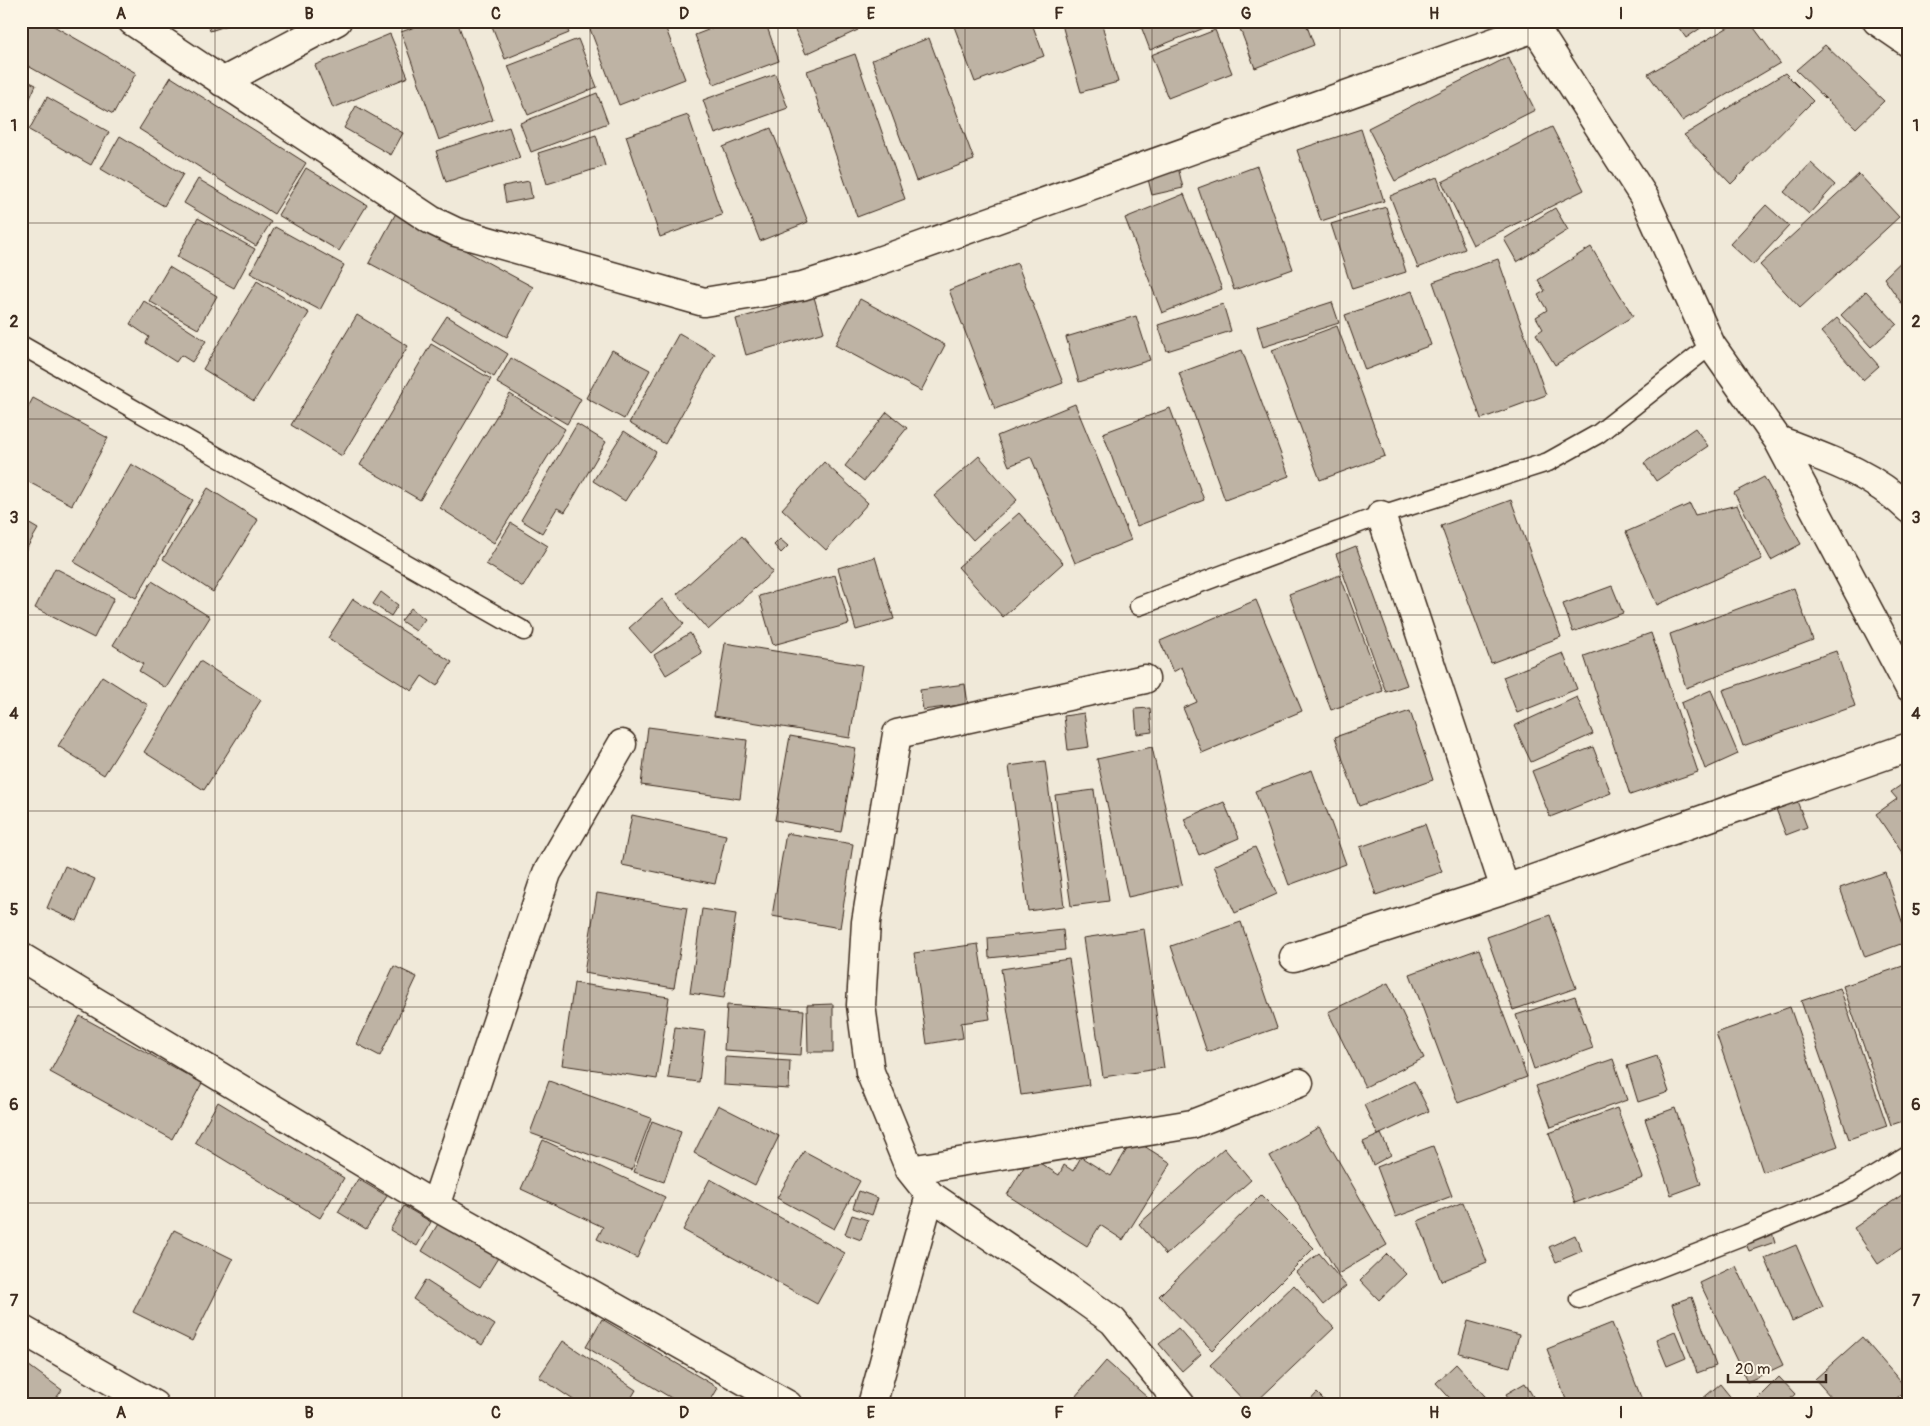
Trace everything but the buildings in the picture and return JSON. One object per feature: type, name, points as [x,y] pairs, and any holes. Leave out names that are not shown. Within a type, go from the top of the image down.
[{"type":"street","points":[[132,21],[431,220],[456,232],[704,302],[802,286],[859,268],[1533,25],[1644,197],[1711,345],[1778,440],[1909,686]]},
{"type":"street","points":[[222,82],[337,21]]},
{"type":"street","points":[[1877,21],[1909,43]]},
{"type":"street","points":[[1778,440],[1855,470],[1894,495],[1909,509]]},
{"type":"street","points":[[1382,515],[1505,890]]},
{"type":"street","points":[[1145,679],[896,734],[866,922],[861,1005],[870,1072],[910,1170],[930,1194],[1064,1286],[1112,1322],[1181,1405]]},
{"type":"street","points":[[435,1206],[548,873],[622,744]]},
{"type":"street","points":[[1294,957],[1505,890],[1909,747]]},
{"type":"street","points":[[21,957],[435,1206],[788,1405]]},
{"type":"street","points":[[910,1170],[1192,1124],[1299,1083]]},
{"type":"street","points":[[872,1405],[930,1194]]},
{"type":"street","points":[[21,1330],[144,1403]]},
{"type":"lane","points":[[21,345],[524,631]]},
{"type":"lane","points":[[1139,606],[1382,515],[1548,462],[1598,434],[1711,345]]},
{"type":"lane","points":[[1578,1299],[1747,1234],[1848,1192],[1909,1155]]}]
